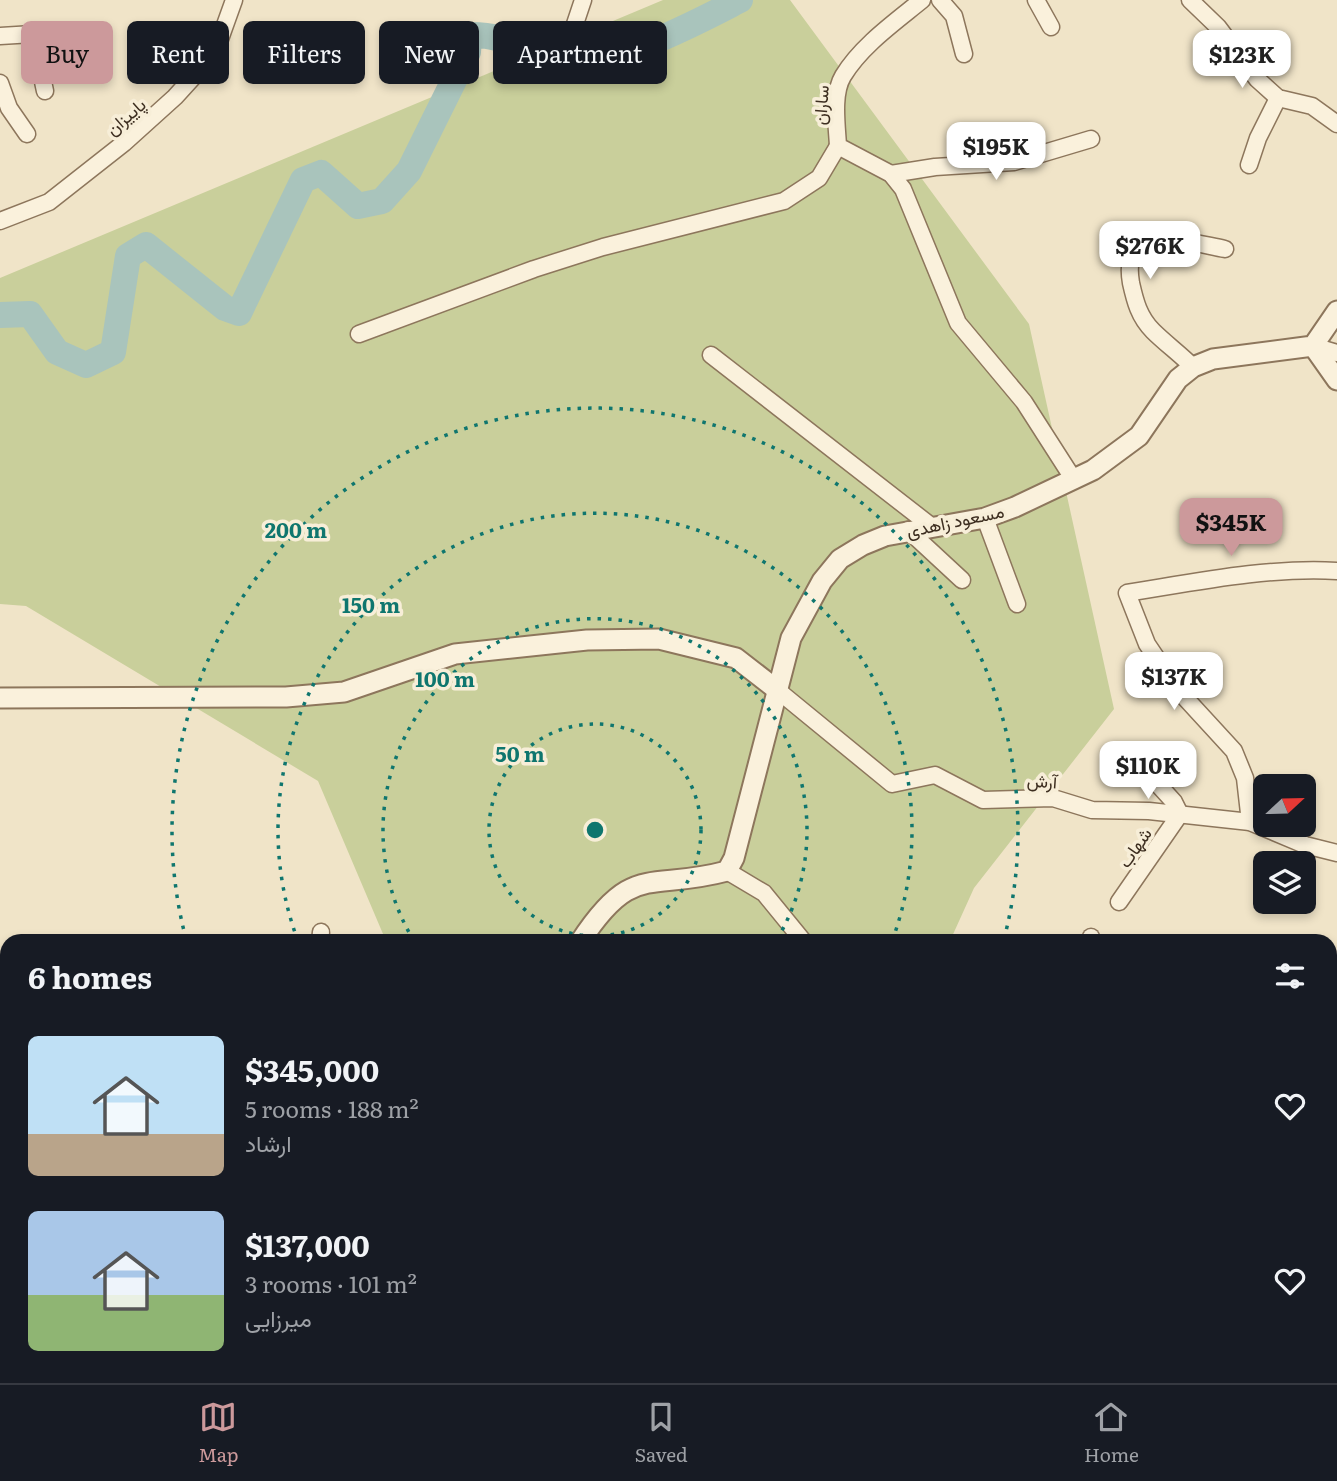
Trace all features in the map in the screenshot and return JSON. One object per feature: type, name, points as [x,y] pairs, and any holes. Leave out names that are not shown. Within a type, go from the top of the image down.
[{"type":"street","name":"پاییزان","points":[[0,221],[49,202],[124,143],[175,97],[215,53],[234,0]]},
{"type":"street","points":[[576,21],[583,0]]},
{"type":"street","name":"ساران","points":[[891,174],[838,146],[836,112],[842,77],[884,30],[922,0]]},
{"type":"street","points":[[940,0],[954,16],[964,54]]},
{"type":"street","points":[[1036,0],[1051,27]]},
{"type":"street","points":[[1190,0],[1218,27],[1257,79],[1278,98],[1312,106],[1337,124]]},
{"type":"street","points":[[0,36],[33,34],[45,91]]},
{"type":"street","points":[[0,83],[9,108],[27,134]]},
{"type":"street","points":[[1249,165],[1258,138],[1278,98]]},
{"type":"street","points":[[1074,480],[1024,402],[958,323],[912,206],[891,174],[935,167],[1014,162],[1091,139]]},
{"type":"street","points":[[359,334],[534,269],[603,247],[784,201],[819,178],[838,146]]},
{"type":"street","points":[[1225,249],[1170,239],[1149,240],[1135,247],[1128,262],[1136,307],[1152,330],[1193,367],[1213,359],[1313,346],[1337,354]]},
{"type":"street","points":[[1313,346],[1337,311]]},
{"type":"street","points":[[1313,346],[1337,380]]},
{"type":"street","points":[[711,355],[931,527]]},
{"type":"street","name":"مسعود زاهدی","points":[[727,871],[734,858],[791,638],[822,581],[841,559],[863,545],[908,530],[985,518],[1074,480],[1119,454],[1139,436],[1178,379],[1193,367]]},
{"type":"street","points":[[985,518],[1017,604]]},
{"type":"street","points":[[908,530],[962,580]]},
{"type":"street","points":[[1250,822],[1245,778],[1234,751],[1178,690],[1147,644],[1127,593],[1305,569],[1337,571]]},
{"type":"street","points":[[0,698],[286,696],[344,692],[455,654],[587,640],[659,639],[736,658],[776,689]]},
{"type":"street","name":"آرش","points":[[776,689],[892,784],[935,775],[984,800],[1054,798],[1092,810],[1180,814],[1250,822],[1305,845],[1337,853]]},
{"type":"street","points":[[1144,769],[1180,814]]},
{"type":"street","name":"شهاب","points":[[1119,902],[1180,814]]},
{"type":"street","points":[[586,934],[602,910],[629,887],[727,871],[764,893],[797,934]]},
{"type":"green space","points":[[663,0],[790,0],[1029,324],[1114,709],[974,888],[953,934],[383,934],[318,781],[26,606],[0,604],[0,278],[463,84],[479,84],[479,77],[493,71],[493,84],[667,84],[667,21],[613,21]]},
{"type":"waterway","points":[[0,315],[30,314],[57,352],[86,365],[113,352],[128,256],[146,245],[225,308],[239,313],[303,180],[321,173],[358,206],[382,201],[409,171],[468,52],[469,35],[494,37],[551,56],[582,60],[628,51],[653,42],[740,0]]}]
